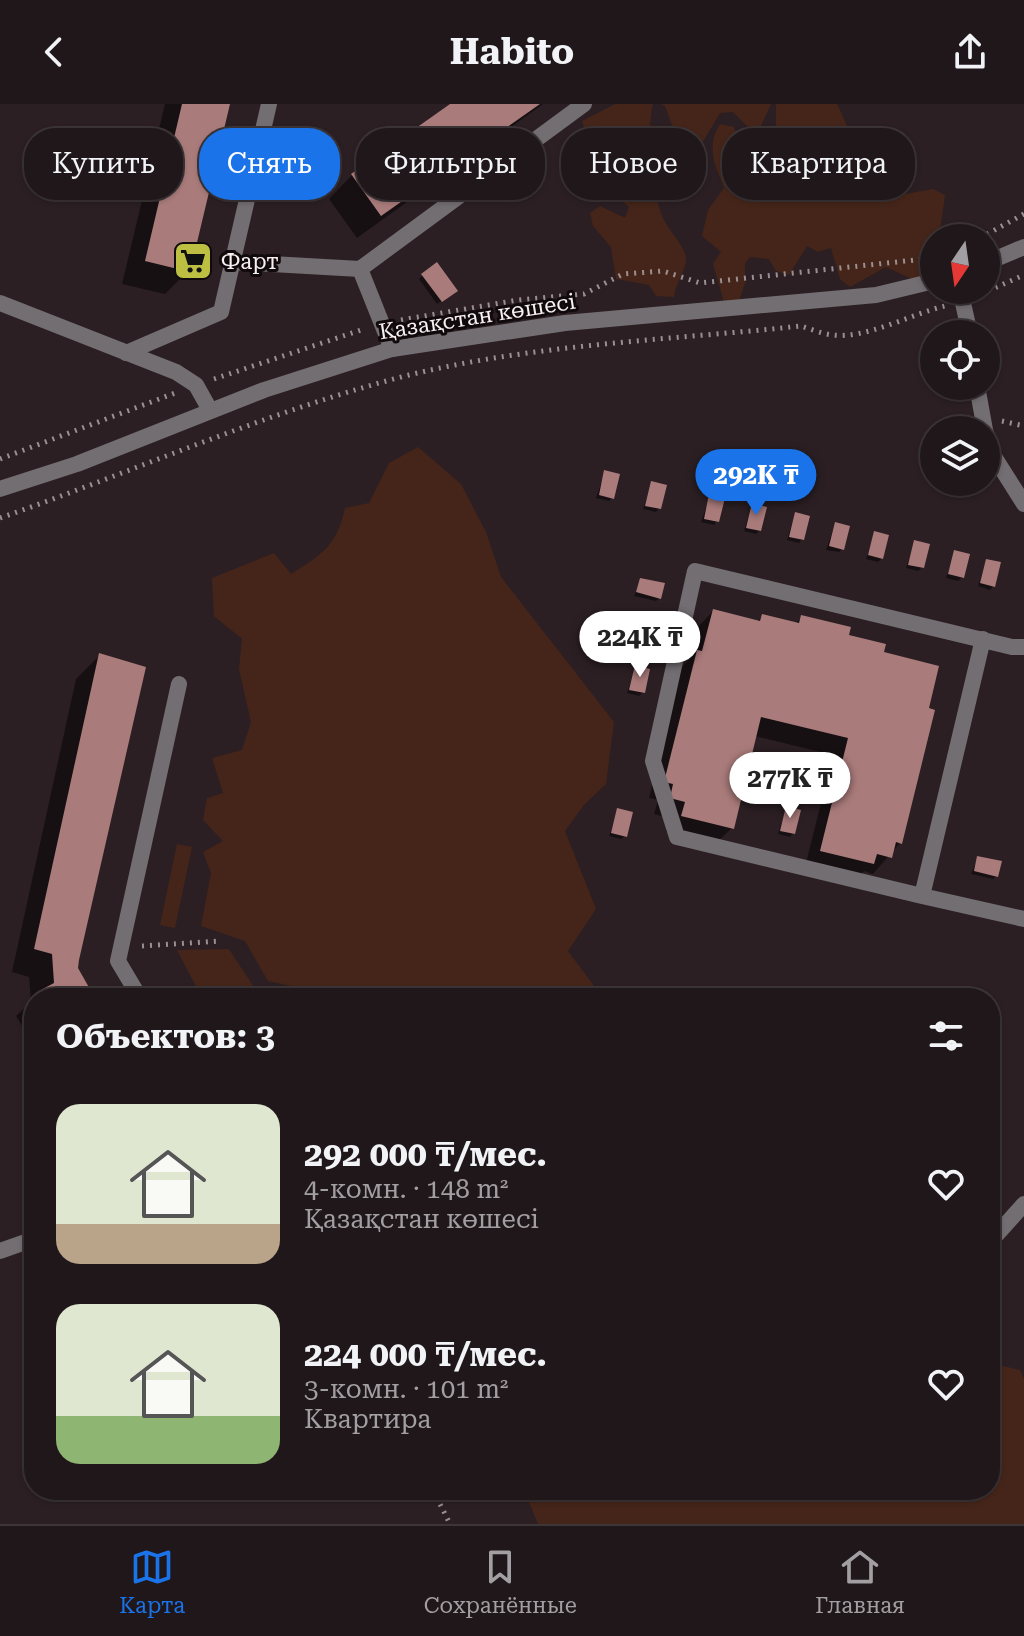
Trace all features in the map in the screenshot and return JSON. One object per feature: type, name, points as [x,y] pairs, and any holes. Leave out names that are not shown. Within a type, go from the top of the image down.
[{"type":"street","points":[[126,353],[221,312],[269,104]]},
{"type":"street","points":[[234,262],[360,269],[584,104]]},
{"type":"street","points":[[1000,257],[1024,247]]},
{"type":"street","points":[[360,269],[392,349]]},
{"type":"street","name":"Қазақстан көшесі","points":[[0,489],[77,464],[210,410],[392,349],[565,323],[876,295],[920,284]]},
{"type":"street","points":[[0,303],[87,334],[186,378],[196,385],[210,410]]},
{"type":"street","points":[[1000,466],[1024,504]]},
{"type":"street","points":[[1024,647],[695,571],[653,761],[677,837],[1024,919]]},
{"type":"street","points":[[922,896],[983,639]]},
{"type":"street","points":[[134,988],[118,961],[179,684]]},
{"type":"street","points":[[1000,1231],[1024,1204]]},
{"type":"street","points":[[0,1251],[24,1243]]},
{"type":"path","points":[[1000,227],[1024,214]]},
{"type":"path","points":[[1000,283],[1024,275]]},
{"type":"path","points":[[0,518],[85,490],[237,428],[406,376],[502,357],[801,326],[834,336],[869,332],[939,304]]},
{"type":"path","points":[[121,947],[221,941]]},
{"type":"path","points":[[438,1500],[450,1524]]},
{"type":"shaded area","points":[[615,104],[653,104],[651,128],[584,128],[582,121]]},
{"type":"shaded area","points":[[661,104],[771,104],[760,128],[749,128],[733,112],[720,113],[706,137],[706,128],[673,128],[665,106]]},
{"type":"shaded area","points":[[776,104],[837,104],[848,128],[776,128]]},
{"type":"shaded area","points":[[720,124],[734,127],[722,128],[722,183],[715,164],[713,140]]},
{"type":"shaded area","points":[[933,189],[945,195],[941,224],[920,224],[920,279],[916,281],[886,267],[850,287],[840,279],[831,248],[818,252],[807,246],[789,275],[776,271],[769,259],[750,257],[745,263],[745,283],[738,304],[724,302],[713,264],[721,252],[702,236],[708,210],[722,191],[722,200],[915,200],[915,192]]},
{"type":"shaded area","points":[[621,200],[657,200],[664,220],[682,247],[685,266],[674,297],[656,296],[649,285],[616,279],[611,247],[593,226],[590,213],[600,206],[625,218],[629,207]]},
{"type":"shaded area","points":[[418,447],[461,484],[486,532],[501,577],[614,722],[606,784],[584,805],[565,831],[596,909],[568,951],[596,988],[296,988],[268,981],[245,941],[201,926],[211,873],[203,852],[223,841],[203,820],[207,798],[223,793],[212,758],[242,750],[251,722],[239,669],[242,639],[214,616],[212,578],[274,553],[291,574],[302,567],[333,540],[345,508],[369,503],[389,463]]},
{"type":"shaded area","points":[[177,844],[192,847],[175,928],[160,925]]},
{"type":"shaded area","points":[[229,949],[254,988],[197,988],[177,950]]},
{"type":"shaded area","points":[[1000,1365],[1020,1370],[1024,1379],[1024,1524],[538,1524],[528,1500],[1000,1500]]},
{"type":"building","points":[[182,104],[230,104],[224,128],[199,128],[199,200],[207,200],[190,272],[145,261],[159,200],[183,200],[183,128],[176,128]]},
{"type":"building","points":[[450,104],[540,104],[506,128],[416,128]]},
{"type":"building","points":[[370,200],[404,200],[381,216]]},
{"type":"building","points":[[437,262],[458,291],[442,302],[421,274]]},
{"type":"building","points":[[604,470],[620,474],[614,499],[599,495]]},
{"type":"building","points":[[651,481],[667,485],[661,509],[645,506]]},
{"type":"building","points":[[709,494],[725,498],[719,522],[704,519]]},
{"type":"building","points":[[752,503],[767,507],[761,531],[746,528]]},
{"type":"building","points":[[795,512],[810,516],[804,540],[789,537]]},
{"type":"building","points":[[835,522],[850,526],[844,550],[829,546]]},
{"type":"building","points":[[874,531],[889,535],[883,559],[868,555]]},
{"type":"building","points":[[914,540],[930,544],[924,568],[908,565]]},
{"type":"building","points":[[954,550],[970,554],[964,578],[948,574]]},
{"type":"building","points":[[986,559],[1001,562],[995,587],[980,583]]},
{"type":"building","points":[[640,578],[665,583],[661,599],[636,592]]},
{"type":"building","points":[[713,609],[760,621],[762,614],[799,623],[801,615],[851,627],[849,635],[886,644],[884,652],[939,666],[929,708],[935,710],[902,844],[896,842],[892,858],[877,854],[874,864],[820,851],[848,738],[761,717],[734,829],[681,816],[685,802],[670,798],[673,784],[664,782],[697,650],[702,651]]},
{"type":"building","points":[[630,632],[655,638],[651,654],[627,647]]},
{"type":"building","points":[[99,653],[146,667],[79,960],[78,968],[89,988],[45,988],[54,983],[52,954],[34,949]]},
{"type":"building","points":[[635,665],[650,669],[645,693],[629,690]]},
{"type":"building","points":[[786,806],[801,810],[795,834],[780,831]]},
{"type":"building","points":[[617,808],[633,812],[627,837],[611,833]]},
{"type":"building","points":[[977,856],[1002,861],[998,877],[974,871]]},
{"type":"place","name":"Фарт","points":[[193,261]]}]
